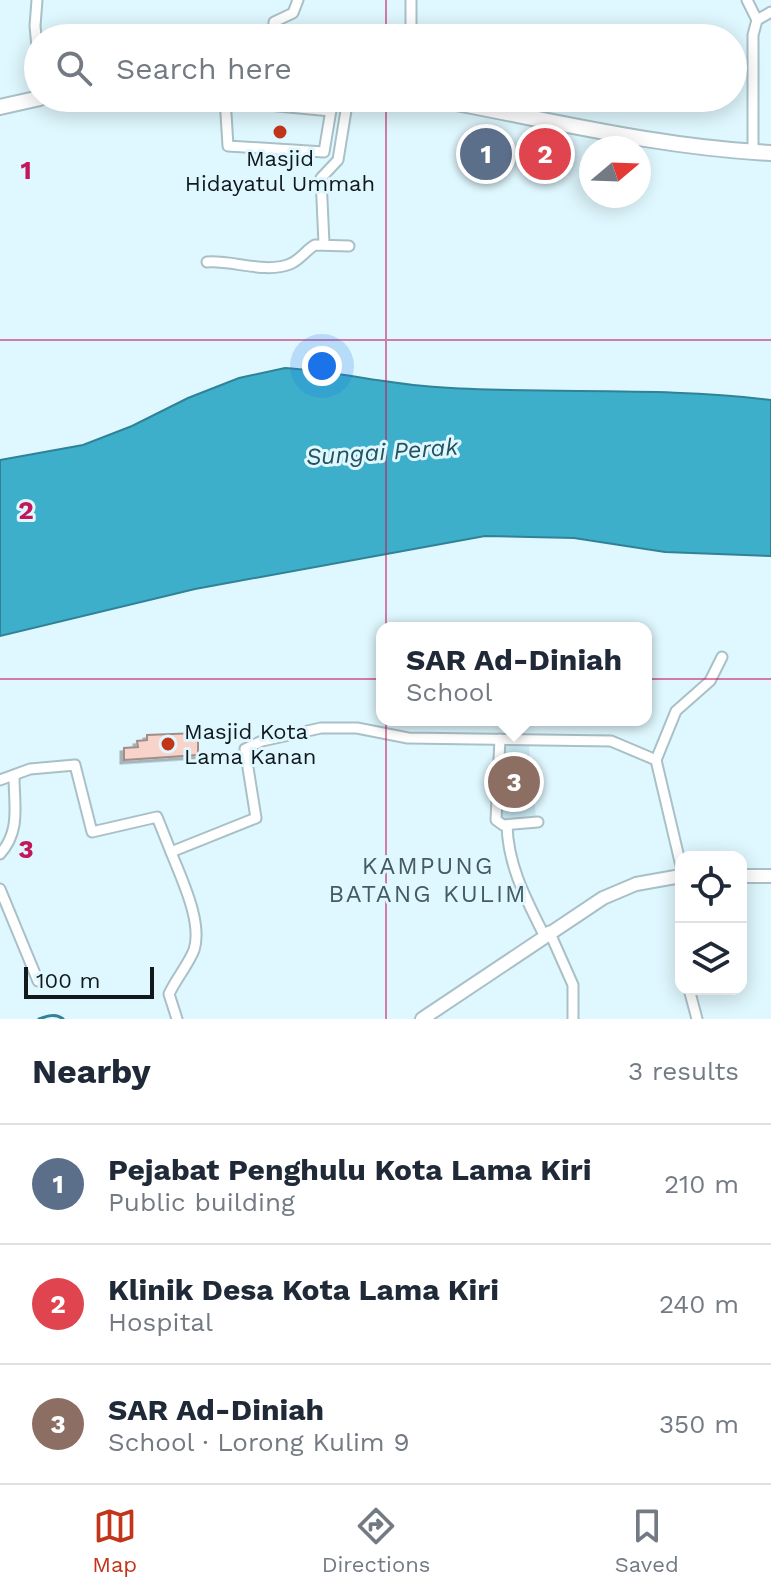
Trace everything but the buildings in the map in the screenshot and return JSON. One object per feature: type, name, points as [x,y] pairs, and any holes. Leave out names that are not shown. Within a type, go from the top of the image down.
[{"type":"highway","points":[[0,107],[24,102]]},
{"type":"highway","points":[[498,112],[625,138],[693,148],[771,153]]},
{"type":"main road","points":[[747,876],[771,876]]},
{"type":"main road","points":[[422,1019],[547,933],[621,889],[653,879],[675,877]]},
{"type":"street","points":[[35,24],[37,0]]},
{"type":"street","points":[[274,24],[293,13],[298,0]]},
{"type":"street","points":[[411,0],[411,24]]},
{"type":"street","points":[[747,0],[757,20],[753,35],[753,152]]},
{"type":"street","points":[[757,20],[771,12]]},
{"type":"street","points":[[226,112],[228,146],[324,152],[331,112]]},
{"type":"street","points":[[324,244],[321,178],[338,160],[346,112]]},
{"type":"street","points":[[207,262],[234,262],[268,268],[293,264],[311,247],[324,244],[349,246]]},
{"type":"street","points":[[677,851],[656,760],[676,711],[710,681],[722,657]]},
{"type":"street","points":[[171,852],[256,818],[245,749],[262,741],[321,728],[357,728],[408,738],[611,741],[656,760]]},
{"type":"street","points":[[500,739],[495,814],[499,823],[538,822]]},
{"type":"street","points":[[0,780],[30,769],[75,765],[92,832],[157,817],[189,897],[195,927],[193,951],[169,994],[177,1019]]},
{"type":"street","points":[[0,854],[15,831],[14,776]]},
{"type":"street","points":[[507,825],[507,842],[516,877],[573,985],[573,1019]]},
{"type":"street","points":[[0,889],[38,981]]},
{"type":"street","points":[[690,995],[694,1018]]},
{"type":"shaded area","points":[[493,745],[529,746],[536,817],[499,819]]},
{"type":"water","name":"Sungai Perak","points":[[285,368],[436,387],[687,393],[771,400],[771,556],[665,552],[574,538],[485,536],[195,589],[0,636],[0,460],[83,445],[239,378]]},
{"type":"waterway","points":[[39,1019],[48,1016],[63,1019]]},
{"type":"place","name":"Masjid Hidayatul Ummah","points":[[280,132]]},
{"type":"place","name":"Pejabat Penghulu Kota Lama Kiri","points":[[486,154]]},
{"type":"place","name":"Klinik Desa Kota Lama Kiri","points":[[545,154]]},
{"type":"place","name":"Masjid Kota Lama Kanan","points":[[168,744]]},
{"type":"place","name":"SAR Ad-Diniah","points":[[514,782]]},
{"type":"district","name":"KAMPUNG BATANG KULIM","points":[[428,880]]}]
